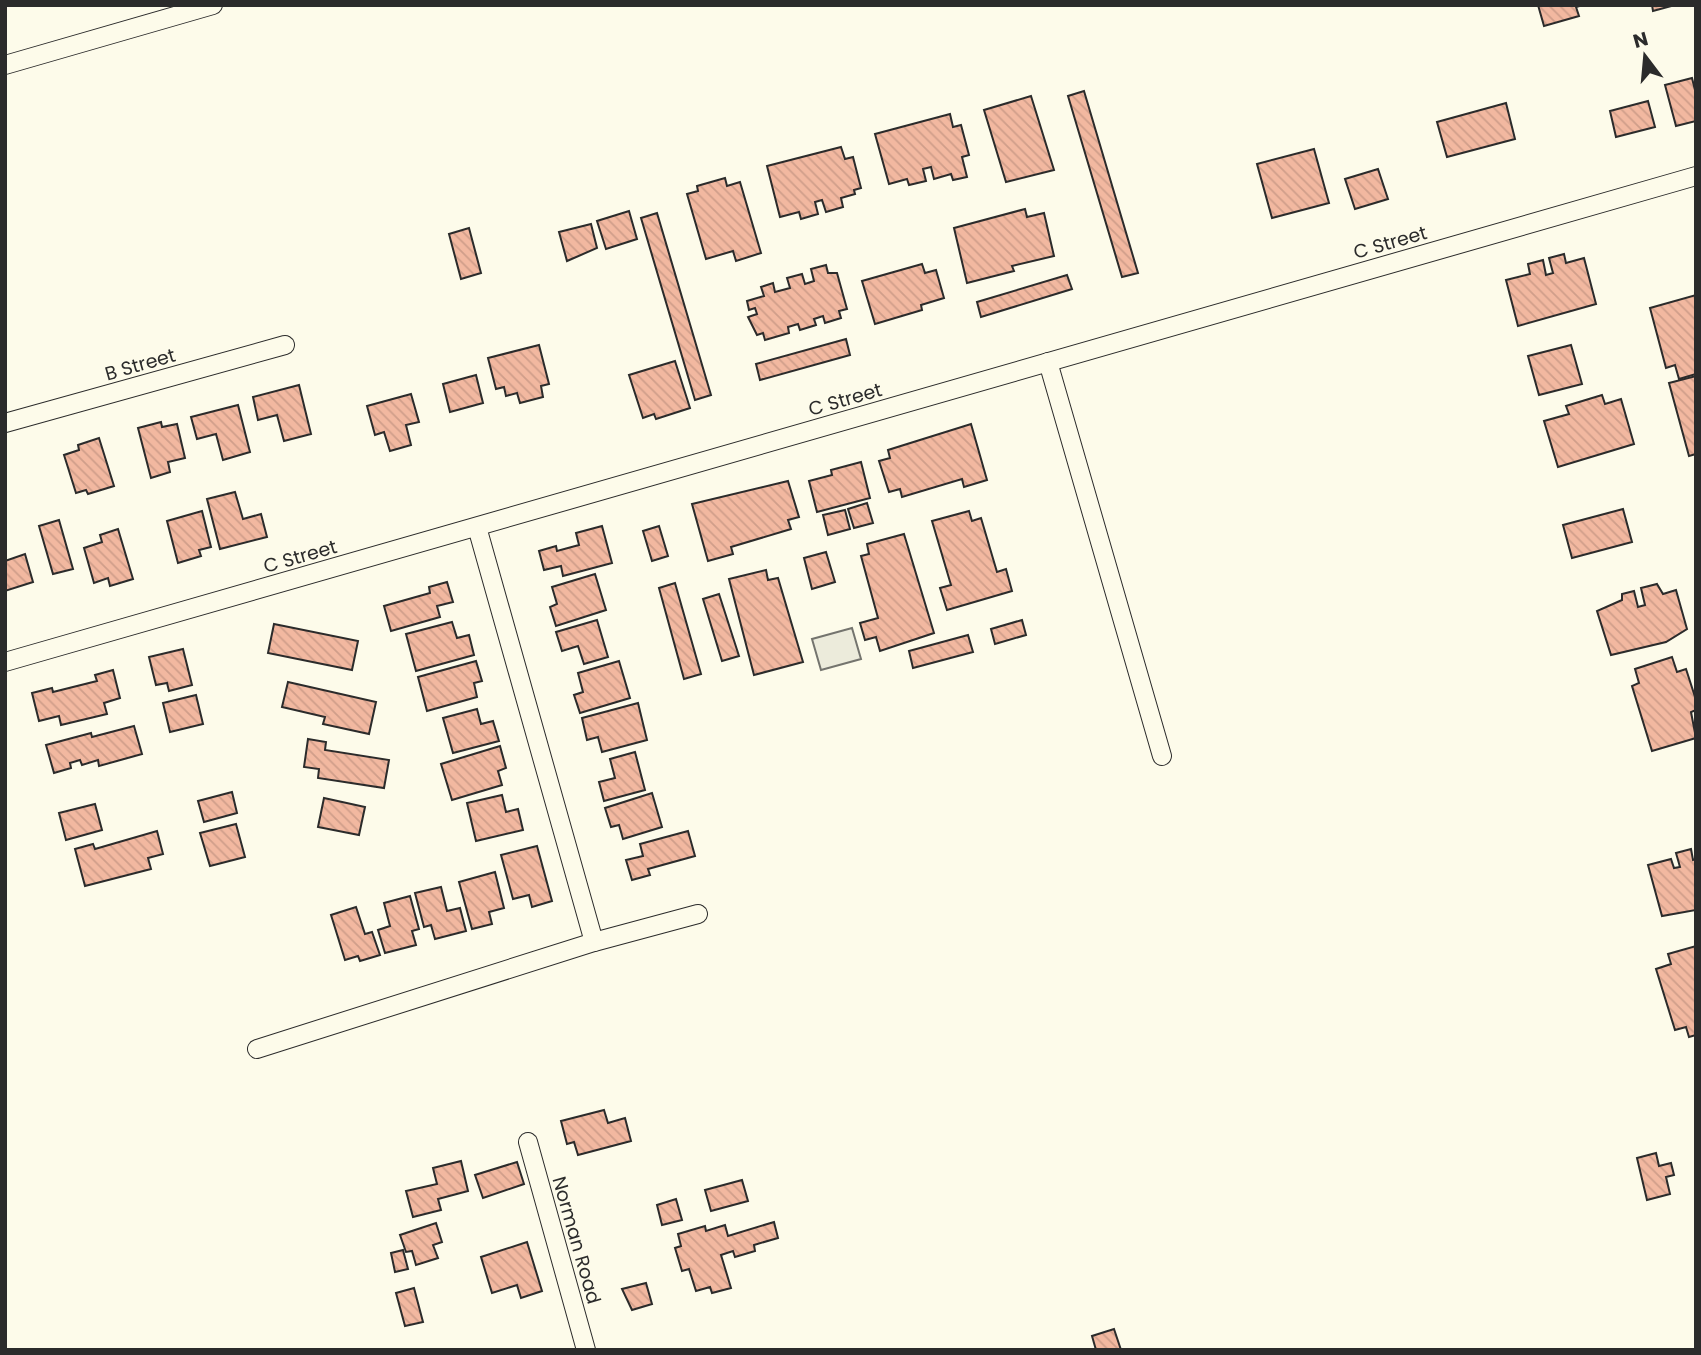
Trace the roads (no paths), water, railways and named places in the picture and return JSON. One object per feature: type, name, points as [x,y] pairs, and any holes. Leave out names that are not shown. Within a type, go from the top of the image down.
[{"type":"street","points":[[5,65],[213,5]]},
{"type":"street","name":"C Street","points":[[5,662],[1696,176]]},
{"type":"street","name":"B Street","points":[[5,424],[285,345]]},
{"type":"street","points":[[1048,362],[1162,756]]},
{"type":"street","points":[[477,527],[594,942]]},
{"type":"street","points":[[257,1049],[594,942],[698,914]]},
{"type":"street","name":"Norman Road","points":[[528,1142],[586,1350]]}]
